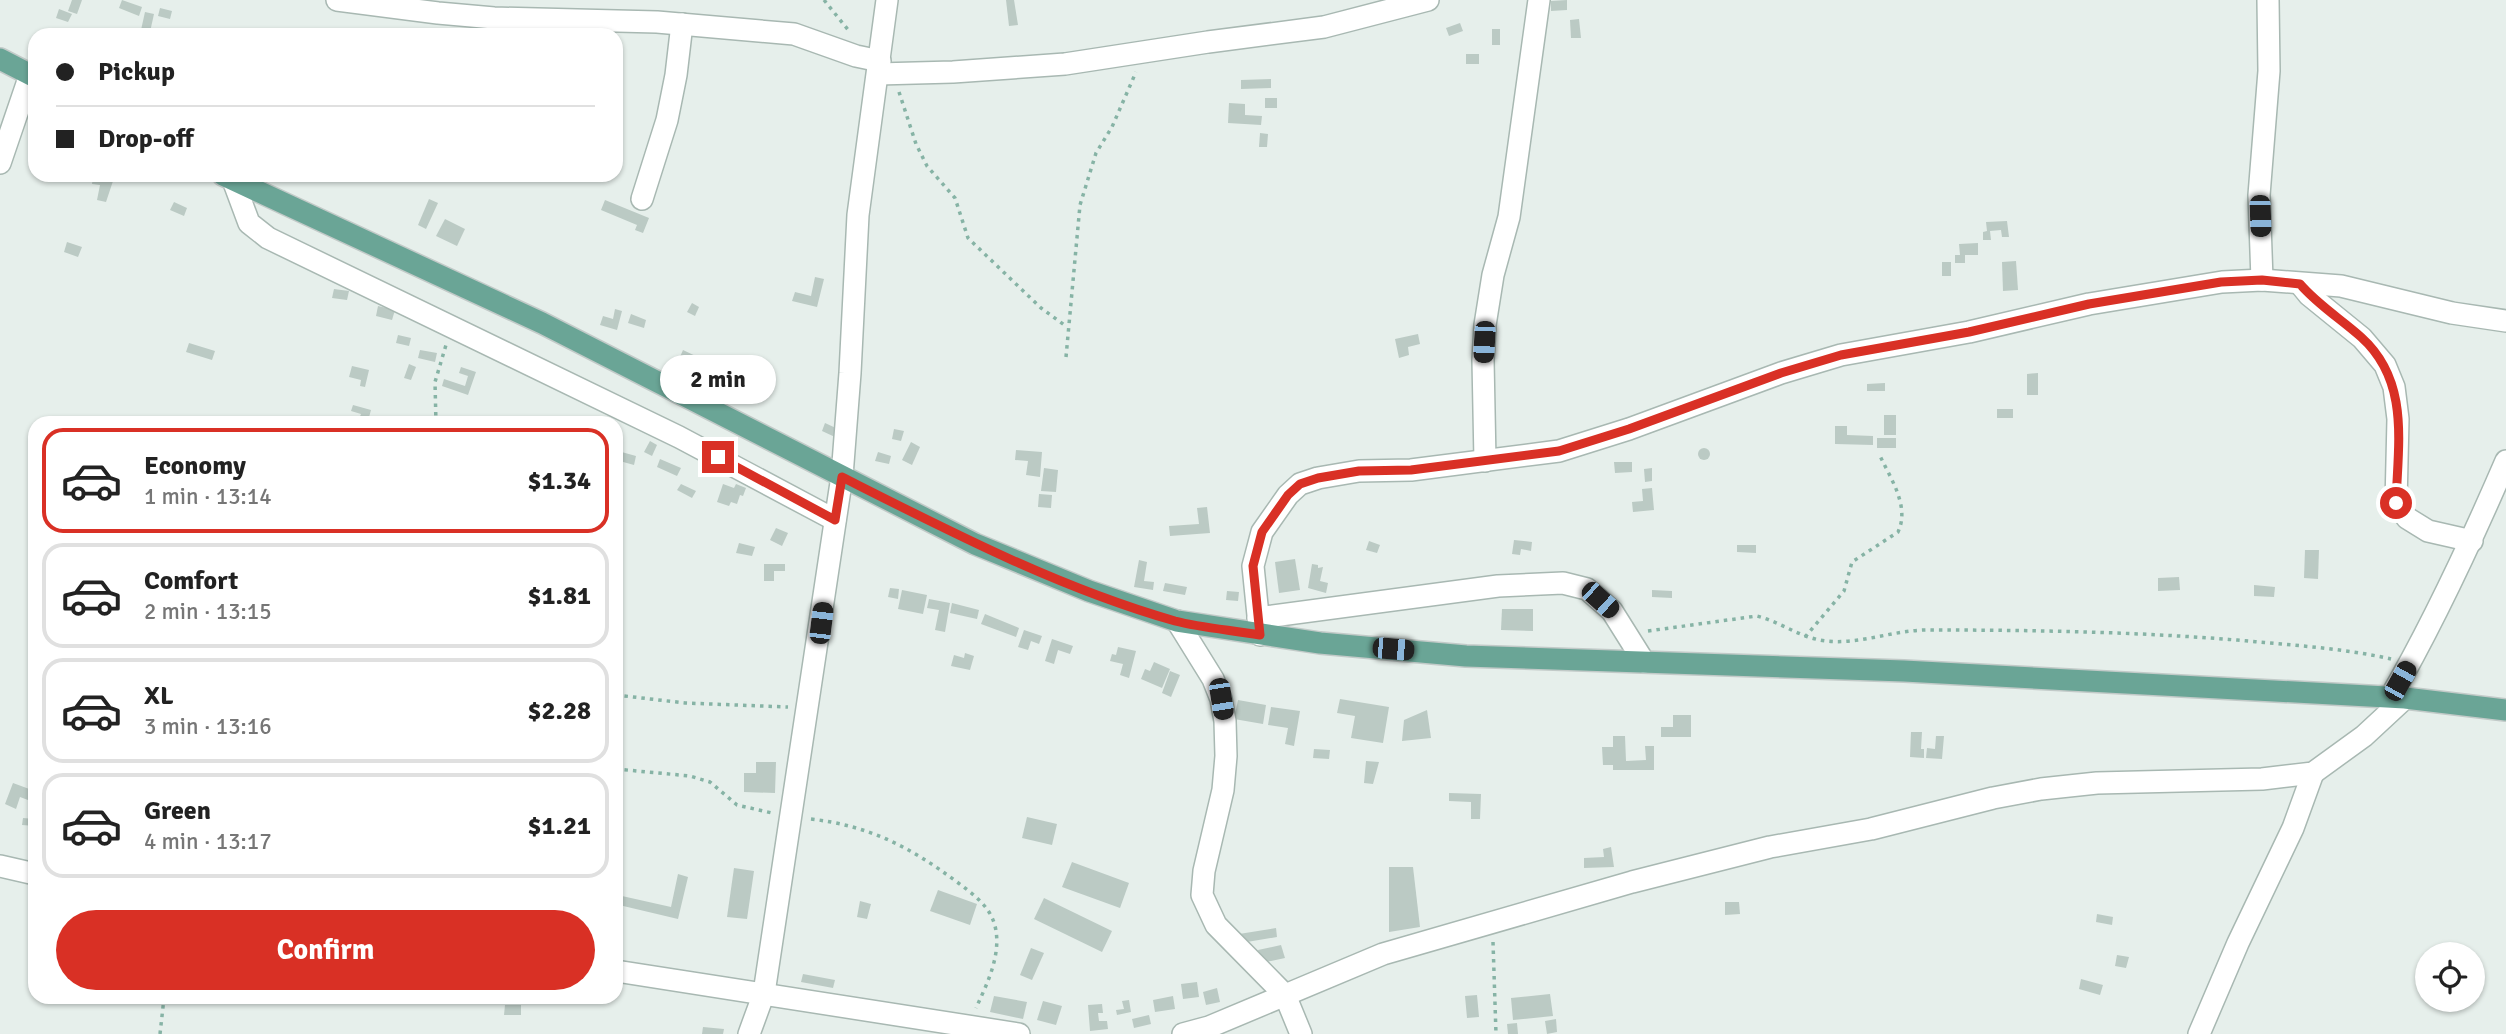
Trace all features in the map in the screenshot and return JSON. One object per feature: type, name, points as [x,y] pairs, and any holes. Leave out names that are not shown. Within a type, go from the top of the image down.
[{"type":"main road","points":[[0,58],[28,73]]},
{"type":"main road","points":[[239,182],[542,323],[975,544],[1089,591],[1177,621],[1259,626],[1320,643],[1465,656],[1904,671],[2397,698],[2506,710]]},
{"type":"street","points":[[337,0],[494,18],[682,24],[794,34],[884,69],[953,72],[1065,64],[1324,27],[1428,0]]},
{"type":"street","points":[[749,1034],[764,993],[842,477],[858,215],[884,69],[887,0]]},
{"type":"street","points":[[1485,461],[1485,324],[1493,275],[1508,217],[1539,0]]},
{"type":"street","points":[[2262,280],[2259,195],[2269,71],[2268,0]]},
{"type":"street","points":[[642,199],[667,120],[682,24]]},
{"type":"street","points":[[0,163],[28,89]]},
{"type":"street","points":[[230,182],[249,223],[268,238],[679,437],[835,520]]},
{"type":"street","points":[[1644,662],[1612,611],[1587,589],[1563,583],[1498,586],[1259,626],[1253,566],[1256,549],[1269,520],[1288,495],[1300,484],[1318,478],[1359,471],[1411,470],[1485,461],[1571,447],[1629,429],[1781,373],[1841,355],[1969,332],[2089,304],[2221,282],[2262,280],[2341,286],[2452,313],[2506,321]]},
{"type":"street","points":[[2300,284],[2309,295],[2362,338],[2385,365],[2395,387],[2398,419],[2396,503],[2407,518],[2428,531],[2472,541]]},
{"type":"street","points":[[1183,1034],[1209,1027],[1382,954],[1758,850],[1871,829],[2041,789],[2097,783],[2262,779],[2313,774],[2364,736],[2397,698],[2410,664],[2472,541],[2506,461]]},
{"type":"street","points":[[1177,621],[1213,679],[1221,699],[1225,721],[1223,790],[1206,860],[1202,895],[1216,925],[1285,995],[1301,1034]]},
{"type":"street","points":[[2199,1034],[2238,943],[2293,828],[2313,774]]},
{"type":"street","points":[[0,866],[28,872]]},
{"type":"street","points":[[623,972],[1019,1034]]},
{"type":"path","points":[[1066,357],[1080,205],[1096,153],[1112,127],[1146,51]]},
{"type":"path","points":[[884,69],[928,166],[955,198],[968,238],[1041,308],[1067,327]]},
{"type":"path","points":[[436,416],[435,382],[453,327]]},
{"type":"path","points":[[1805,637],[1844,591],[1852,562],[1898,532],[1902,524],[1901,503],[1880,456]]},
{"type":"path","points":[[1626,633],[1757,616],[1772,620],[1805,637],[1826,641],[1853,641],[1893,632],[1927,629],[2067,630],[2188,636],[2355,651],[2410,664]]},
{"type":"path","points":[[623,696],[685,703],[808,708]]},
{"type":"path","points":[[623,770],[690,776],[709,782],[737,804],[791,817],[857,827],[894,841],[922,856],[987,907],[995,926],[996,946],[990,976],[967,1026]]},
{"type":"path","points":[[1492,922],[1496,1034]]},
{"type":"path","points":[[160,1034],[163,1004]]},
{"type":"building","points":[[72,0],[82,0],[77,14],[68,11]]},
{"type":"building","points":[[122,0],[142,7],[139,16],[119,8]]},
{"type":"building","points":[[1006,0],[1014,0],[1018,25],[1009,26]]},
{"type":"building","points":[[1567,0],[1567,10],[1551,11],[1551,1]]},
{"type":"building","points":[[160,8],[172,11],[170,19],[158,16]]},
{"type":"building","points":[[59,9],[72,14],[68,22],[56,18]]},
{"type":"building","points":[[145,12],[154,14],[151,28],[141,28]]},
{"type":"building","points":[[1579,19],[1581,38],[1571,38],[1570,20]]},
{"type":"building","points":[[1460,23],[1463,31],[1449,36],[1446,28]]},
{"type":"building","points":[[1492,29],[1500,29],[1500,45],[1492,45]]},
{"type":"building","points":[[1466,54],[1479,54],[1479,64],[1466,64]]},
{"type":"building","points":[[1271,79],[1271,88],[1241,89],[1241,80]]},
{"type":"building","points":[[1265,98],[1277,98],[1277,108],[1265,108]]},
{"type":"building","points":[[1229,103],[1245,104],[1245,115],[1262,116],[1261,125],[1228,123]]},
{"type":"building","points":[[1260,133],[1268,134],[1267,147],[1259,147]]},
{"type":"building","points":[[113,182],[106,202],[97,200],[100,185],[92,184]]},
{"type":"building","points":[[429,199],[438,203],[426,229],[418,225]]},
{"type":"building","points":[[605,200],[649,218],[643,233],[635,230],[637,225],[601,210]]},
{"type":"building","points":[[174,202],[187,208],[184,216],[170,210]]},
{"type":"building","points":[[445,219],[465,229],[457,246],[436,236]]},
{"type":"building","points":[[2007,221],[2009,237],[2002,237],[2001,230],[1990,231],[1991,240],[1983,240],[1983,232],[1987,231],[1986,222]]},
{"type":"building","points":[[67,242],[82,247],[78,257],[64,252]]},
{"type":"building","points":[[1978,243],[1978,255],[1965,255],[1965,263],[1955,263],[1955,255],[1960,255],[1959,244]]},
{"type":"building","points":[[2016,261],[2018,290],[2003,291],[2002,262]]},
{"type":"building","points":[[1942,262],[1951,262],[1951,276],[1942,276]]},
{"type":"building","points":[[815,277],[824,279],[817,307],[792,301],[795,292],[811,296]]},
{"type":"building","points":[[334,289],[349,291],[347,300],[332,298]]},
{"type":"building","points":[[692,303],[699,307],[695,316],[687,312]]},
{"type":"building","points":[[378,306],[395,310],[392,320],[376,316]]},
{"type":"building","points":[[615,309],[622,311],[617,330],[600,325],[603,316],[613,319]]},
{"type":"building","points":[[631,314],[646,320],[644,328],[628,323]]},
{"type":"building","points":[[1418,334],[1420,344],[1408,347],[1409,355],[1399,358],[1395,339]]},
{"type":"building","points":[[398,335],[411,338],[409,346],[396,343]]},
{"type":"building","points":[[189,343],[215,351],[212,360],[186,352]]},
{"type":"building","points":[[420,350],[437,353],[435,362],[418,358]]},
{"type":"building","points":[[683,350],[704,360],[700,369],[679,359]]},
{"type":"building","points":[[409,364],[416,367],[411,380],[404,378]]},
{"type":"building","points":[[352,366],[369,370],[365,387],[360,386],[361,380],[349,377]]},
{"type":"building","points":[[461,367],[476,372],[468,395],[442,386],[444,379],[465,386],[468,376],[459,373]]},
{"type":"building","points":[[721,370],[738,378],[736,384],[718,376]]},
{"type":"building","points":[[2038,373],[2038,395],[2027,395],[2027,374]]},
{"type":"building","points":[[1885,383],[1885,391],[1867,391],[1867,384]]},
{"type":"building","points":[[353,405],[371,410],[369,416],[360,416],[361,414],[351,411]]},
{"type":"building","points":[[1997,409],[2013,409],[2013,418],[1997,418]]},
{"type":"building","points":[[1884,415],[1896,415],[1896,435],[1884,435]]},
{"type":"building","points":[[825,423],[838,429],[835,437],[822,431]]},
{"type":"building","points":[[1835,426],[1847,426],[1847,435],[1873,436],[1873,445],[1835,444]]},
{"type":"building","points":[[894,429],[904,431],[901,441],[892,439]]},
{"type":"building","points":[[1877,438],[1896,438],[1896,448],[1877,448]]},
{"type":"building","points":[[650,441],[657,445],[652,456],[644,452]]},
{"type":"building","points":[[911,442],[920,447],[912,465],[902,460]]},
{"type":"building","points":[[1704,448],[1710,454],[1704,460],[1698,454]]},
{"type":"building","points":[[1016,450],[1042,452],[1040,477],[1026,475],[1028,461],[1015,460]]},
{"type":"building","points":[[623,452],[636,456],[634,465],[623,462]]},
{"type":"building","points":[[878,452],[891,456],[889,464],[875,461]]},
{"type":"building","points":[[660,459],[681,468],[677,476],[657,467]]},
{"type":"building","points":[[1614,462],[1632,462],[1632,472],[1615,473]]},
{"type":"building","points":[[1044,468],[1058,470],[1056,492],[1041,491]]},
{"type":"building","points":[[1652,468],[1652,481],[1645,482],[1644,469]]},
{"type":"building","points":[[681,484],[696,491],[692,498],[677,490]]},
{"type":"building","points":[[723,484],[734,488],[736,484],[746,488],[737,504],[731,502],[729,506],[717,502]]},
{"type":"building","points":[[1652,488],[1654,510],[1633,512],[1632,502],[1643,501],[1642,489]]},
{"type":"building","points":[[1039,494],[1052,495],[1051,508],[1038,507]]},
{"type":"building","points":[[1207,507],[1210,533],[1170,536],[1169,526],[1199,524],[1197,508]]},
{"type":"building","points":[[776,528],[788,533],[782,546],[770,540]]},
{"type":"building","points":[[1514,540],[1532,542],[1531,551],[1521,549],[1520,555],[1512,554]]},
{"type":"building","points":[[1369,541],[1380,545],[1377,553],[1366,550]]},
{"type":"building","points":[[739,543],[755,547],[752,556],[736,553]]},
{"type":"building","points":[[1737,545],[1756,545],[1756,553],[1737,552]]},
{"type":"building","points":[[2305,550],[2319,550],[2318,579],[2304,578]]},
{"type":"building","points":[[1295,559],[1300,590],[1279,593],[1275,562]]},
{"type":"building","points":[[1139,560],[1147,562],[1144,581],[1154,582],[1153,590],[1134,587]]},
{"type":"building","points":[[764,564],[785,564],[785,571],[774,571],[774,581],[764,581]]},
{"type":"building","points":[[1312,564],[1318,565],[1318,568],[1323,567],[1320,581],[1328,583],[1326,593],[1308,588]]},
{"type":"building","points":[[2179,577],[2180,590],[2158,591],[2158,578]]},
{"type":"building","points":[[1165,583],[1187,587],[1185,595],[1163,591]]},
{"type":"building","points":[[2254,585],[2275,587],[2274,597],[2254,596]]},
{"type":"building","points":[[890,588],[899,589],[898,599],[888,597]]},
{"type":"building","points":[[902,590],[927,595],[923,614],[898,609]]},
{"type":"building","points":[[1652,590],[1672,591],[1672,598],[1652,597]]},
{"type":"building","points":[[1227,591],[1239,592],[1238,601],[1226,600]]},
{"type":"building","points":[[929,599],[950,603],[945,632],[935,630],[939,610],[927,608]]},
{"type":"building","points":[[952,603],[979,610],[977,619],[950,613]]},
{"type":"building","points":[[1502,609],[1533,609],[1533,631],[1501,630]]},
{"type":"building","points":[[985,614],[1019,628],[1016,637],[981,624]]},
{"type":"building","points":[[1024,630],[1042,636],[1039,644],[1031,641],[1028,650],[1018,647]]},
{"type":"building","points":[[1052,639],[1073,646],[1070,654],[1058,650],[1054,664],[1045,661]]},
{"type":"building","points":[[1118,647],[1136,651],[1129,678],[1120,675],[1123,664],[1110,661],[1112,654],[1116,655]]},
{"type":"building","points":[[965,653],[974,656],[970,670],[951,666],[954,655],[964,658]]},
{"type":"building","points":[[1154,662],[1170,669],[1162,688],[1141,679],[1145,669],[1150,671]]},
{"type":"building","points":[[1170,671],[1180,675],[1171,697],[1162,693]]},
{"type":"building","points":[[1340,699],[1389,707],[1383,743],[1351,738],[1355,716],[1337,713]]},
{"type":"building","points":[[1238,700],[1266,705],[1263,724],[1234,719]]},
{"type":"building","points":[[1271,707],[1300,711],[1294,746],[1285,744],[1288,728],[1268,725]]},
{"type":"building","points":[[1427,710],[1431,738],[1402,741],[1404,720]]},
{"type":"building","points":[[1673,715],[1691,715],[1691,737],[1661,737],[1661,727],[1673,727]]},
{"type":"building","points":[[1911,732],[1922,732],[1921,749],[1924,749],[1924,758],[1910,757]]},
{"type":"building","points":[[1613,736],[1625,736],[1626,761],[1646,760],[1645,746],[1654,746],[1654,770],[1613,770],[1613,765],[1603,765],[1602,747],[1613,747]]},
{"type":"building","points":[[1936,736],[1944,736],[1942,759],[1926,758],[1927,748],[1935,749]]},
{"type":"building","points":[[1314,749],[1330,750],[1329,759],[1313,758]]},
{"type":"building","points":[[1366,761],[1379,762],[1373,784],[1364,783]]},
{"type":"building","points":[[756,762],[776,762],[775,793],[744,792],[744,773],[756,773]]},
{"type":"building","points":[[13,783],[28,789],[28,800],[20,797],[16,809],[5,804]]},
{"type":"building","points":[[1449,793],[1481,794],[1480,819],[1471,819],[1471,802],[1449,801]]},
{"type":"building","points":[[1027,817],[1057,824],[1052,845],[1022,838]]},
{"type":"building","points":[[23,818],[28,818],[28,825],[22,825]]},
{"type":"building","points":[[1611,847],[1614,867],[1584,868],[1584,858],[1604,857],[1603,849]]},
{"type":"building","points":[[1072,862],[1129,883],[1120,908],[1062,887]]},
{"type":"building","points":[[1389,867],[1413,867],[1420,927],[1389,932]]},
{"type":"building","points":[[734,868],[754,871],[747,919],[727,917]]},
{"type":"building","points":[[678,874],[688,877],[678,919],[623,906],[623,896],[671,907]]},
{"type":"building","points":[[938,890],[977,904],[970,925],[930,911]]},
{"type":"building","points":[[1044,898],[1112,931],[1102,952],[1034,919]]},
{"type":"building","points":[[860,901],[871,904],[867,919],[857,917]]},
{"type":"building","points":[[1725,902],[1739,902],[1740,914],[1725,915]]},
{"type":"building","points":[[2097,914],[2113,917],[2112,925],[2096,922]]},
{"type":"building","points":[[1276,928],[1277,937],[1241,943],[1239,934]]},
{"type":"building","points":[[1281,945],[1285,958],[1261,963],[1258,950]]},
{"type":"building","points":[[1031,948],[1044,953],[1032,980],[1020,975]]},
{"type":"building","points":[[2117,955],[2129,957],[2126,968],[2115,966]]},
{"type":"building","points":[[803,974],[835,980],[833,988],[801,982]]},
{"type":"building","points":[[2081,979],[2103,985],[2100,995],[2079,989]]},
{"type":"building","points":[[1197,982],[1199,997],[1183,999],[1181,984]]},
{"type":"building","points":[[1217,988],[1220,1002],[1206,1005],[1203,992]]},
{"type":"building","points":[[1550,994],[1553,1016],[1513,1020],[1511,998]]},
{"type":"building","points":[[1477,995],[1479,1017],[1467,1018],[1465,996]]},
{"type":"building","points":[[994,996],[1027,1002],[1023,1019],[990,1012]]},
{"type":"building","points":[[1173,996],[1175,1009],[1155,1012],[1153,1000]]},
{"type":"building","points":[[1129,1000],[1131,1012],[1117,1015],[1116,1010],[1124,1009],[1122,1001]]},
{"type":"building","points":[[1043,1001],[1062,1006],[1056,1025],[1037,1020]]},
{"type":"building","points":[[1102,1004],[1103,1013],[1098,1013],[1099,1021],[1107,1021],[1108,1029],[1090,1031],[1088,1005]]},
{"type":"building","points":[[505,1005],[521,1005],[521,1015],[504,1015]]},
{"type":"building","points":[[1149,1015],[1151,1024],[1134,1028],[1132,1019]]},
{"type":"building","points":[[1556,1019],[1557,1032],[1547,1034],[1545,1021]]},
{"type":"building","points":[[1517,1023],[1518,1034],[1508,1034],[1507,1024]]},
{"type":"building","points":[[703,1027],[724,1029],[723,1034],[702,1034]]},
{"type":"route","points":[[718,457],[835,520],[842,477],[975,544],[1089,591],[1177,621],[1260,635],[1253,566],[1256,549],[1269,520],[1300,484],[1359,471],[1411,470],[1559,451],[1629,429],[1781,373],[1841,355],[1969,332],[2089,304],[2221,282],[2262,280],[2300,284],[2309,295],[2362,338],[2385,365],[2395,387],[2398,419],[2396,503]]}]
